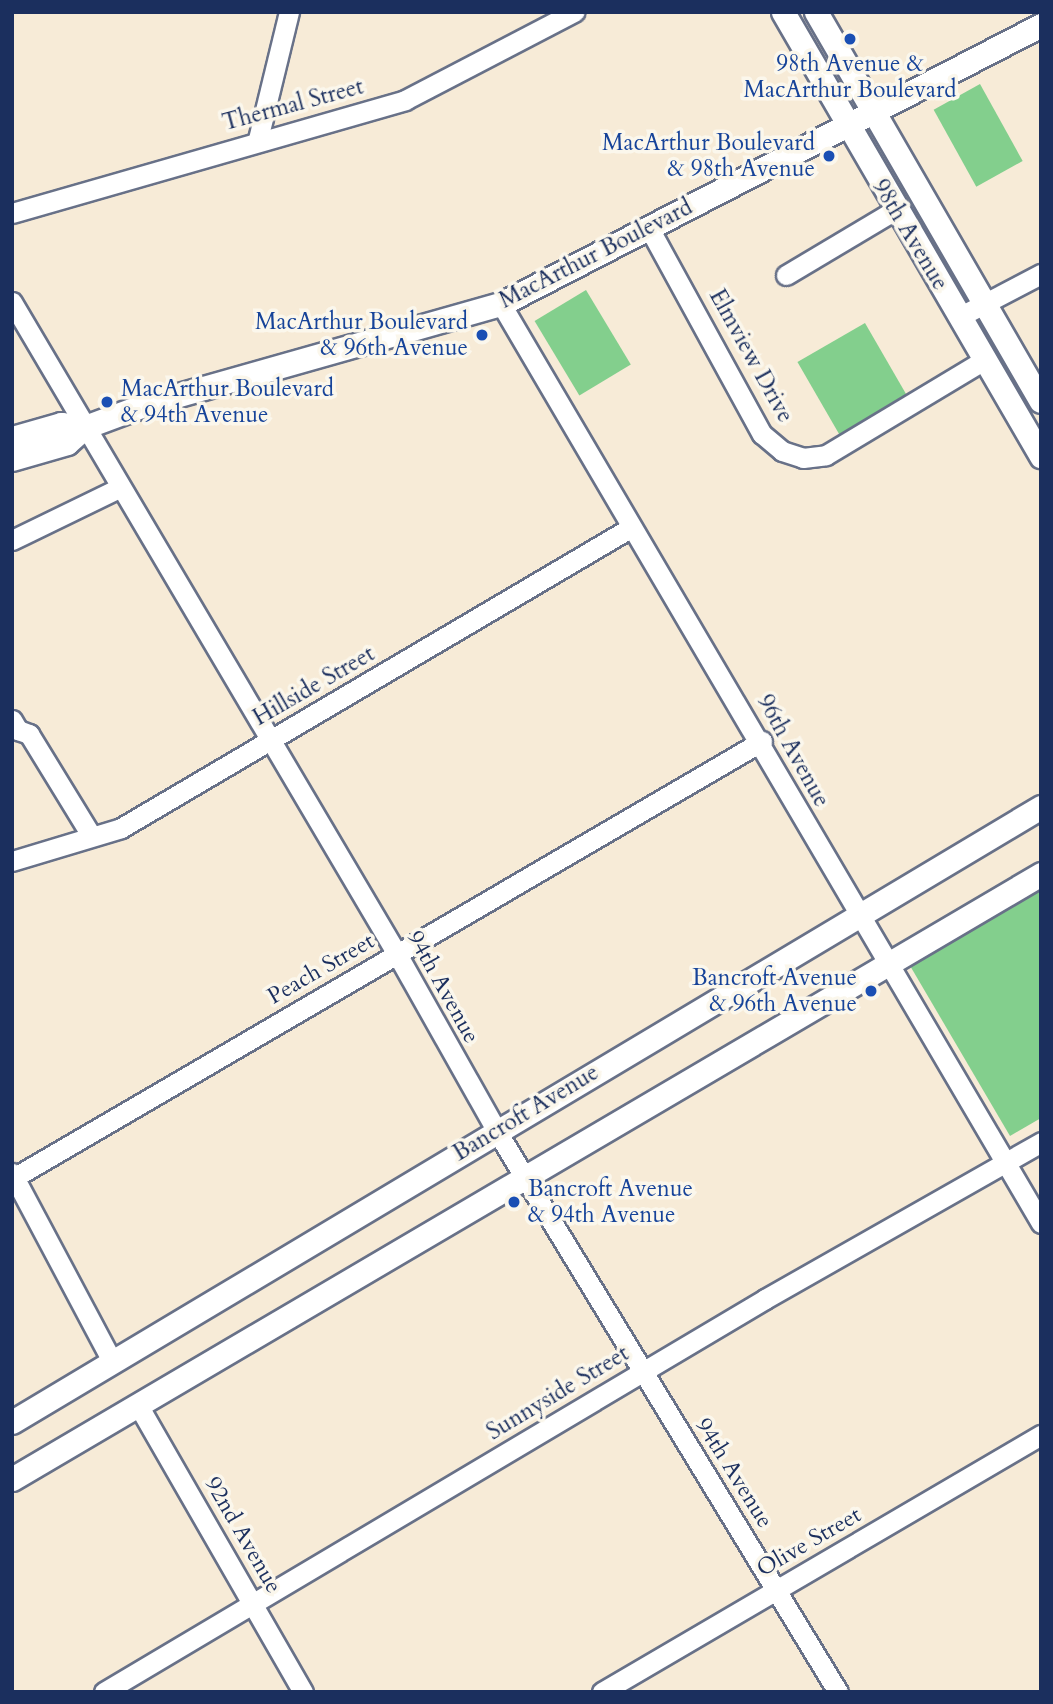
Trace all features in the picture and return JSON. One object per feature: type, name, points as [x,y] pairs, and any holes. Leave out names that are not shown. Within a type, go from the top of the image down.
[{"type":"main road","name":"98th Avenue","points":[[783,12],[847,128],[1041,456]]},
{"type":"main road","name":"98th Avenue","points":[[816,12],[872,115],[1041,401]]},
{"type":"main road","name":"MacArthur Boulevard","points":[[12,459],[67,443],[85,427],[147,404],[502,304],[847,128],[1041,25]]},
{"type":"main road","name":"MacArthur Boulevard","points":[[12,438],[61,424],[85,427]]},
{"type":"main road","name":"Bancroft Avenue","points":[[12,1422],[496,1130],[1041,807]]},
{"type":"main road","points":[[12,1479],[1041,874]]},
{"type":"street","points":[[258,139],[289,12]]},
{"type":"street","name":"Thermal Street","points":[[12,214],[258,139],[404,100],[574,12]]},
{"type":"street","points":[[786,275],[895,210]]},
{"type":"street","name":"Elmview Drive","points":[[649,228],[761,434],[782,451],[803,458],[826,455],[984,360]]},
{"type":"street","points":[[959,317],[1041,274]]},
{"type":"street","name":"94th Avenue","points":[[12,302],[119,488],[397,954],[524,1178],[777,1588],[838,1692]]},
{"type":"street","name":"96th Avenue","points":[[502,304],[631,528],[761,741],[888,964],[1041,1223]]},
{"type":"street","points":[[12,540],[119,488]]},
{"type":"street","name":"Hillside Street","points":[[12,861],[121,828],[631,528]]},
{"type":"street","points":[[12,720],[18,730],[29,734],[91,835]]},
{"type":"street","name":"Peach Street","points":[[13,1175],[761,741]]},
{"type":"street","name":"Sunnyside Street","points":[[104,1692],[255,1605],[642,1372],[1041,1142]]},
{"type":"street","points":[[13,1175],[113,1363]]},
{"type":"street","name":"92nd Avenue","points":[[138,1405],[303,1692]]},
{"type":"street","name":"Olive Street","points":[[602,1692],[1041,1435]]},
{"type":"green space","points":[[980,84],[1023,161],[976,187],[934,110]]},
{"type":"green space","points":[[586,290],[631,365],[579,395],[535,321]]},
{"type":"green space","points":[[865,323],[908,398],[841,437],[797,362]]},
{"type":"green space","points":[[1041,887],[1041,1118],[1010,1136],[909,964]]},
{"type":"place","name":"98th Avenue & MacArthur Boulevard","points":[[850,39]]},
{"type":"place","name":"MacArthur Boulevard & 98th Avenue","points":[[829,156]]},
{"type":"place","name":"MacArthur Boulevard & 96th Avenue","points":[[482,335]]},
{"type":"place","name":"MacArthur Boulevard & 94th Avenue","points":[[107,402]]},
{"type":"place","name":"Bancroft Avenue & 96th Avenue","points":[[871,991]]},
{"type":"place","name":"Bancroft Avenue & 94th Avenue","points":[[514,1202]]}]
